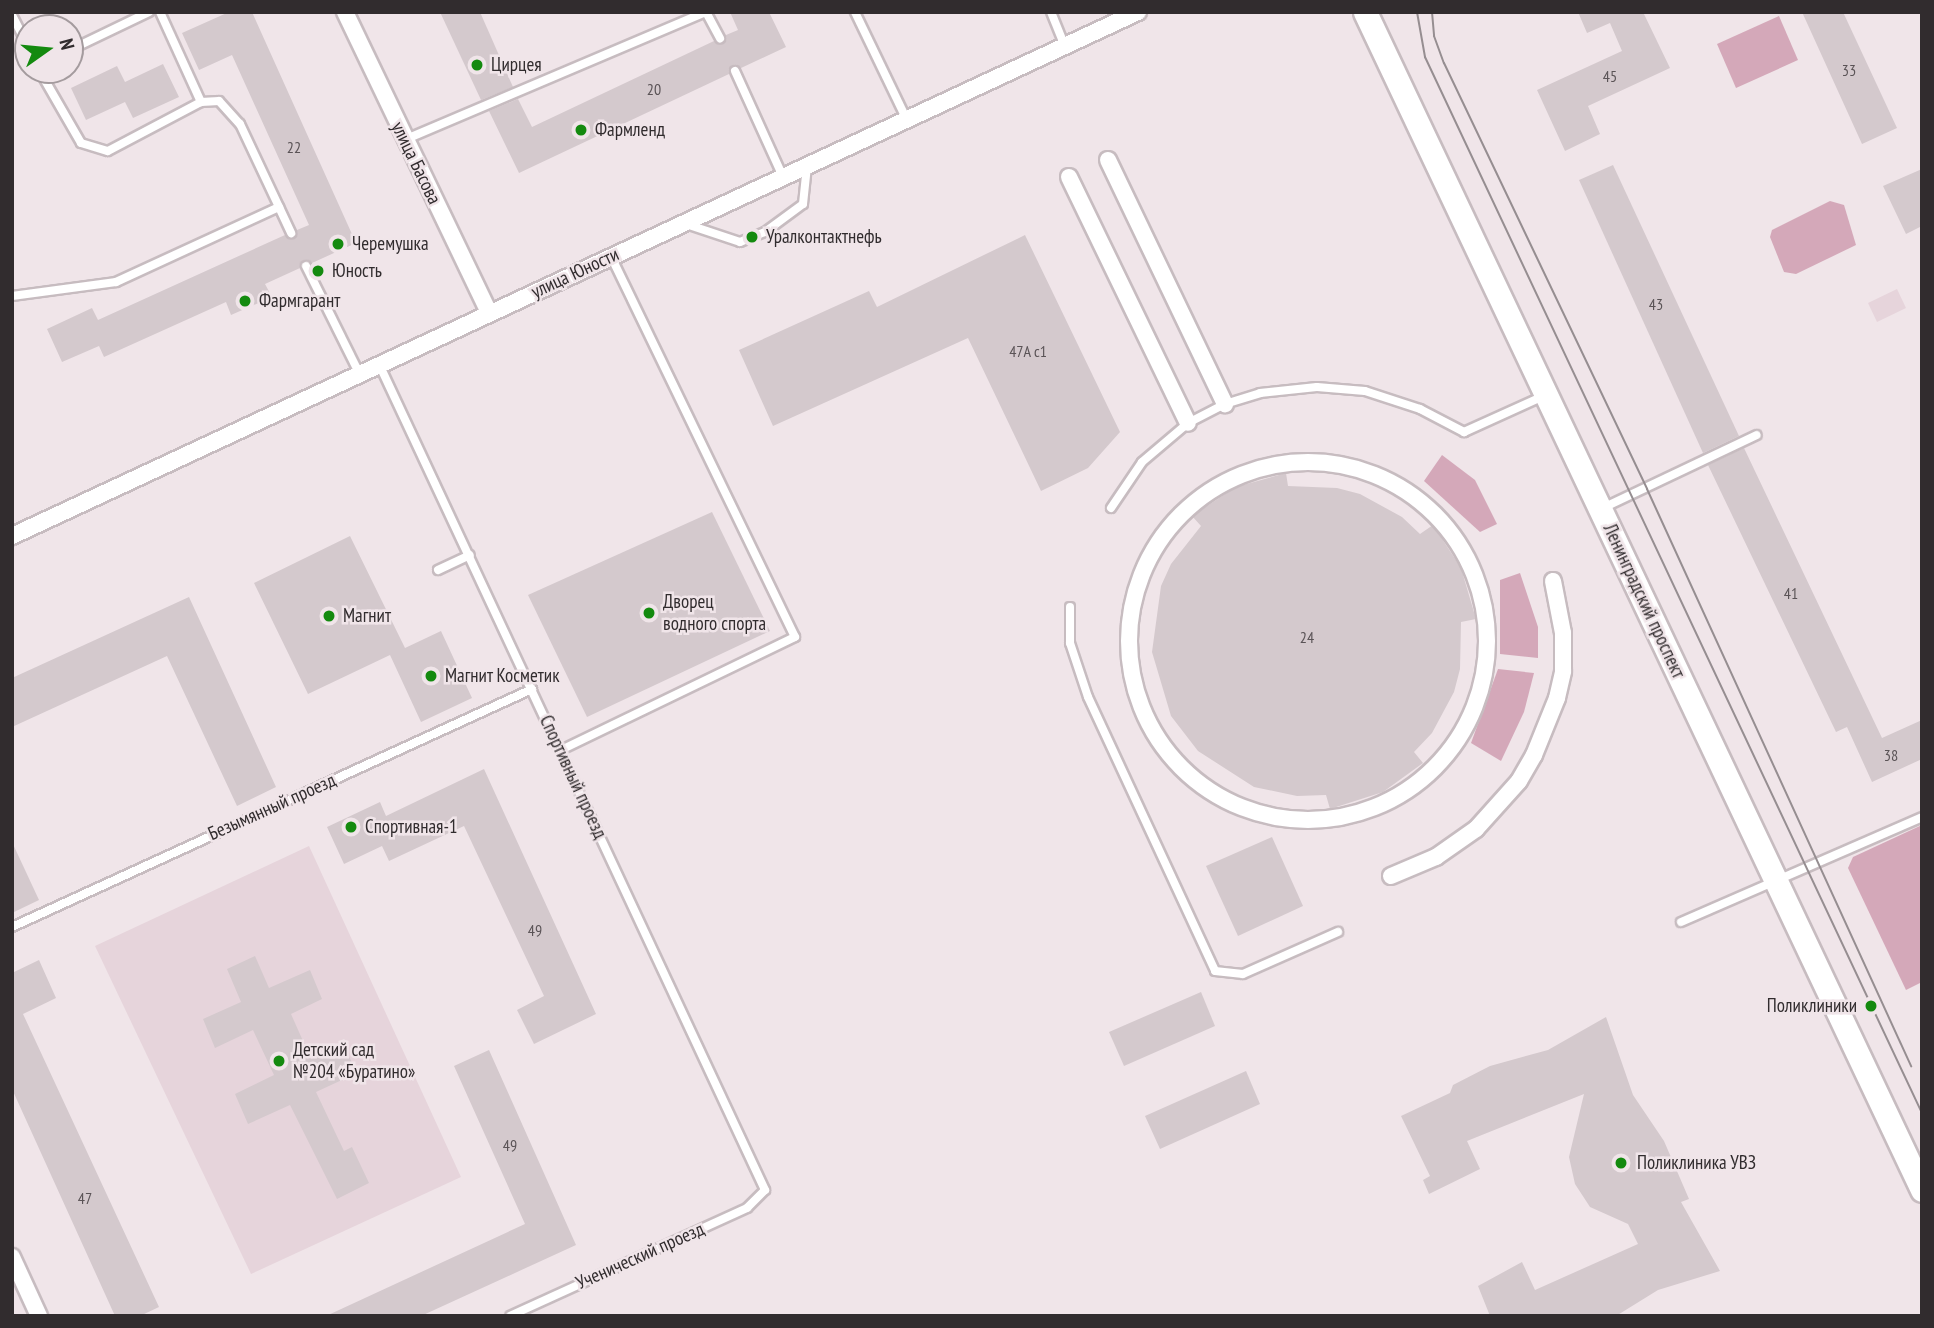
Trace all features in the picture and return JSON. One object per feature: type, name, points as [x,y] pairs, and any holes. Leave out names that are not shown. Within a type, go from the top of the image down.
[{"type":"main road","name":"Ленинградский проспект","points":[[1365,12],[1922,1190]]},
{"type":"street","name":"улица Басова","points":[[345,12],[404,140],[489,312]]},
{"type":"street","name":"улица Юности","points":[[12,536],[906,118],[1139,12]]},
{"type":"street","points":[[1108,160],[1226,404]]},
{"type":"street","points":[[1069,177],[1188,424]]},
{"type":"street","points":[[1297,460],[1328,461],[1408,490],[1455,536],[1478,590],[1485,660],[1465,724],[1422,780],[1364,812],[1321,820],[1278,818],[1243,808],[1210,792],[1182,768],[1159,740],[1134,682],[1131,626],[1150,559],[1163,536],[1195,502],[1231,479],[1264,467],[1297,460]]},
{"type":"street","points":[[1391,876],[1436,857],[1476,829],[1499,807],[1529,764],[1553,709],[1563,671],[1563,633],[1553,581]]},
{"type":"street","points":[[12,1256],[39,1316]]},
{"type":"lane","points":[[84,43],[149,12]]},
{"type":"lane","points":[[160,12],[201,103]]},
{"type":"lane","points":[[404,140],[705,12],[720,38]]},
{"type":"lane","points":[[855,12],[906,118]]},
{"type":"lane","points":[[1051,12],[1065,46]]},
{"type":"lane","points":[[735,71],[783,177]]},
{"type":"lane","points":[[47,84],[81,144],[108,151],[201,103],[219,102],[240,124],[291,233]]},
{"type":"lane","points":[[683,223],[740,242],[765,232],[803,204],[807,166]]},
{"type":"lane","points":[[12,296],[116,282],[279,207]]},
{"type":"lane","points":[[561,750],[796,638],[611,256]]},
{"type":"lane","points":[[306,266],[359,373]]},
{"type":"lane","name":"Спортивный проезд","points":[[379,364],[765,1190]]},
{"type":"lane","points":[[1111,508],[1142,462],[1188,424],[1226,404],[1293,388],[1365,391],[1420,408],[1464,432],[1546,395]]},
{"type":"lane","points":[[1601,510],[1757,436]]},
{"type":"lane","points":[[438,570],[470,555]]},
{"type":"lane","points":[[1070,607],[1070,643],[1088,697],[1215,971],[1243,974],[1338,932]]},
{"type":"lane","name":"Безымянный проезд","points":[[12,927],[532,689]]},
{"type":"lane","points":[[1681,922],[1922,817]]},
{"type":"lane","name":"Ученический проезд","points":[[510,1316],[747,1208],[765,1190]]},
{"type":"shaded area","points":[[1779,16],[1798,60],[1736,88],[1717,44]]},
{"type":"shaded area","points":[[1830,201],[1844,205],[1856,245],[1796,274],[1784,272],[1770,237],[1772,230]]},
{"type":"shaded area","points":[[1897,289],[1906,308],[1877,322],[1868,303]]},
{"type":"shaded area","points":[[1442,455],[1475,480],[1497,524],[1480,532],[1424,481]]},
{"type":"shaded area","points":[[1520,573],[1538,627],[1538,658],[1500,654],[1500,580]]},
{"type":"shaded area","points":[[1498,669],[1534,673],[1524,712],[1501,761],[1471,743]]},
{"type":"shaded area","points":[[1922,825],[1922,982],[1906,990],[1848,868],[1853,857]]},
{"type":"shaded area","name":"Детский сад №204 «Буратино»","points":[[309,846],[461,1177],[251,1274],[95,946]]},
{"type":"building","points":[[229,12],[252,12],[356,243],[312,263],[303,261],[300,268],[265,284],[272,297],[231,315],[226,302],[104,357],[99,346],[62,362],[47,329],[92,308],[98,320],[285,235],[294,239],[297,230],[309,225],[232,55],[199,70],[182,33]]},
{"type":"building","points":[[440,12],[480,12],[513,87],[481,100]]},
{"type":"building","points":[[730,12],[769,12],[786,47],[741,68],[732,65],[729,74],[519,173],[489,111],[518,99],[532,127],[714,41],[724,43],[726,35],[738,30]]},
{"type":"building","points":[[1578,12],[1643,12],[1670,68],[1588,106],[1600,134],[1565,151],[1537,90],[1622,51],[1610,23],[1587,33]]},
{"type":"building","points":[[1802,12],[1843,12],[1897,128],[1862,144]]},
{"type":"building","points":[[163,64],[179,97],[133,118],[125,102],[86,120],[71,88],[117,66],[125,82]]},
{"type":"building","points":[[1613,165],[1739,436],[1703,453],[1579,180]]},
{"type":"building","points":[[1922,169],[1922,226],[1906,234],[1883,186]]},
{"type":"building","points":[[1025,235],[1120,432],[1088,468],[1041,491],[968,338],[773,426],[739,350],[869,291],[877,307]]},
{"type":"building","points":[[1744,448],[1882,738],[1922,720],[1922,759],[1872,782],[1847,727],[1836,732],[1708,465]]},
{"type":"building","points":[[1286,473],[1288,486],[1337,488],[1360,494],[1402,517],[1420,534],[1433,525],[1461,568],[1476,619],[1461,622],[1460,669],[1454,692],[1432,733],[1414,752],[1423,763],[1383,792],[1330,809],[1326,795],[1297,796],[1254,787],[1198,751],[1171,716],[1152,652],[1161,586],[1171,564],[1201,526],[1192,516],[1236,487]]},
{"type":"building","name":"Дворец водного спорта","points":[[712,512],[770,631],[587,717],[528,595]]},
{"type":"building","name":"Магнит","points":[[350,536],[405,648],[441,631],[472,698],[421,722],[390,655],[308,694],[254,583]]},
{"type":"building","points":[[189,597],[276,787],[237,806],[167,656],[12,727],[12,678]]},
{"type":"building","points":[[484,769],[596,1014],[534,1044],[517,1010],[544,996],[464,826],[389,861],[382,846],[344,864],[327,827],[380,802],[386,816]]},
{"type":"building","points":[[1272,837],[1303,906],[1238,936],[1206,866]]},
{"type":"building","points":[[12,842],[39,900],[12,913]]},
{"type":"building","points":[[255,956],[269,988],[310,970],[322,999],[291,1014],[311,1059],[343,1044],[357,1073],[316,1092],[344,1151],[352,1147],[369,1183],[337,1199],[290,1105],[248,1124],[235,1094],[274,1075],[253,1030],[215,1048],[203,1019],[241,1002],[227,969]]},
{"type":"building","points":[[39,960],[56,998],[23,1014],[159,1307],[140,1316],[115,1316],[12,1089],[12,973]]},
{"type":"building","points":[[1201,992],[1215,1026],[1124,1066],[1109,1032]]},
{"type":"building","name":"Поликлиника УВЗ","points":[[1606,1017],[1633,1095],[1664,1141],[1689,1199],[1681,1202],[1720,1271],[1658,1290],[1616,1316],[1490,1316],[1478,1286],[1522,1262],[1535,1290],[1638,1244],[1628,1224],[1590,1207],[1575,1184],[1569,1157],[1584,1094],[1467,1141],[1480,1169],[1429,1194],[1423,1180],[1430,1176],[1401,1116],[1450,1093],[1453,1085],[1490,1066],[1548,1050]]},
{"type":"building","points":[[489,1050],[576,1245],[421,1316],[326,1316],[525,1224],[454,1066]]},
{"type":"building","points":[[1246,1071],[1260,1104],[1160,1149],[1145,1116]]},
{"type":"tram line","points":[[1417,12],[1425,57],[1922,1113]]},
{"type":"tram line","points":[[1432,12],[1434,36],[1444,63],[1647,489],[1911,1066]]},
{"type":"place","name":"Цирцея","points":[[477,65]]},
{"type":"place","name":"Фармленд","points":[[581,130]]},
{"type":"place","name":"Уралконтактнефь","points":[[752,237]]},
{"type":"place","name":"Черемушка","points":[[338,244]]},
{"type":"place","name":"Юность","points":[[318,271]]},
{"type":"place","name":"Фармгарант","points":[[245,301]]},
{"type":"place","name":"Дворец водного спорта","points":[[649,613]]},
{"type":"place","name":"Магнит","points":[[329,616]]},
{"type":"place","name":"Магнит Косметик","points":[[431,676]]},
{"type":"place","name":"Спортивная-1","points":[[351,827]]},
{"type":"place","name":"Поликлиники","points":[[1871,1006]]},
{"type":"place","name":"Детский сад №204 «Буратино»","points":[[279,1061]]},
{"type":"place","name":"Поликлиника УВЗ","points":[[1621,1163]]}]
